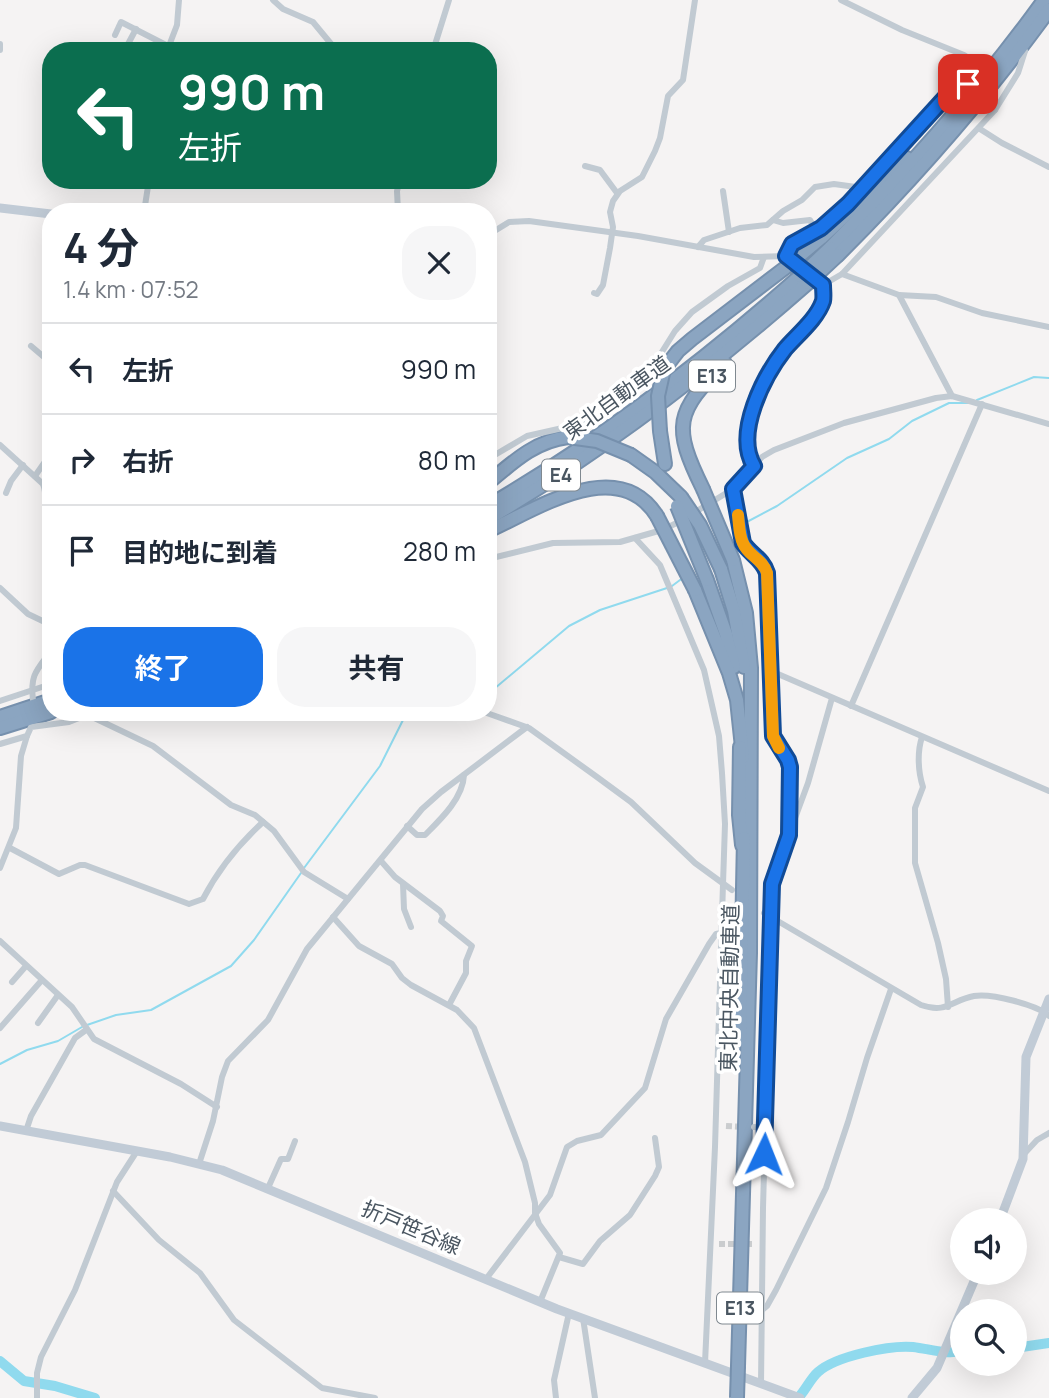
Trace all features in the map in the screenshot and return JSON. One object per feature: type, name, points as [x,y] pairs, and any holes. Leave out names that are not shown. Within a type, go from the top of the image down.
[{"type":"highway","name":"東北自動車道","points":[[497,514],[572,468],[632,426],[730,350],[804,282],[826,243],[937,151],[999,68],[1044,0]]},
{"type":"highway","name":"東北自動車道","points":[[965,102],[999,68],[1049,10]]},
{"type":"highway","name":"E13","points":[[665,464],[658,396],[664,369],[678,351],[785,262],[826,243],[965,102]]},
{"type":"highway","name":"東北自動車道","points":[[497,501],[565,459],[635,411],[804,282]]},
{"type":"highway","name":"E13","points":[[746,728],[750,641],[744,604],[733,560],[687,455],[682,426],[688,406],[703,385],[804,282]]},
{"type":"highway","name":"E13","points":[[497,476],[530,449],[548,441],[568,437],[597,441],[631,455],[655,472],[701,525],[721,569],[738,631],[746,728]]},
{"type":"highway","name":"E13","points":[[497,527],[569,495],[600,487],[615,487],[635,494],[647,502],[695,590],[729,673],[746,728]]},
{"type":"highway","name":"E13","points":[[678,501],[731,650],[746,728]]},
{"type":"highway","points":[[0,717],[42,703]]},
{"type":"highway","points":[[0,728],[42,715]]},
{"type":"highway","name":"東北中央自動車道","points":[[737,1398],[747,1247],[746,728]]},
{"type":"main road","points":[[0,208],[42,213]]},
{"type":"main road","points":[[1005,1208],[1024,1154],[1026,1056],[1046,1014],[1049,999]]},
{"type":"main road","name":"折戸笹谷線","points":[[0,1126],[137,1150],[199,1164],[268,1188],[540,1302],[796,1397]]},
{"type":"main road","points":[[912,1398],[933,1375],[943,1357],[973,1285]]},
{"type":"street","points":[[170,42],[178,20],[179,0]]},
{"type":"street","points":[[273,0],[283,9],[313,22],[330,42]]},
{"type":"street","points":[[436,42],[449,0]]},
{"type":"street","points":[[594,293],[597,294],[603,285],[612,233],[611,207],[617,193],[642,177],[660,138],[668,96],[683,80],[695,0]]},
{"type":"street","points":[[773,220],[783,223],[810,219],[826,243],[848,204],[965,81],[972,67],[970,59],[841,0]]},
{"type":"street","points":[[115,35],[121,22],[158,42]]},
{"type":"street","points":[[129,42],[136,29]]},
{"type":"street","points":[[0,44],[0,50]]},
{"type":"street","points":[[823,285],[842,274],[980,128],[995,110],[1018,73],[1025,51]]},
{"type":"street","points":[[988,103],[995,110]]},
{"type":"street","points":[[980,128],[1002,143],[1049,167]]},
{"type":"street","points":[[585,166],[600,170],[617,193]]},
{"type":"street","points":[[698,247],[704,240],[747,226],[767,225],[802,200],[815,187],[834,184],[863,188]]},
{"type":"street","points":[[723,191],[729,232]]},
{"type":"street","points":[[497,230],[517,220],[764,257],[785,262],[823,285]]},
{"type":"street","points":[[497,454],[527,436],[593,419],[624,398],[645,379],[675,331],[692,312],[728,286],[760,268],[764,257]]},
{"type":"street","points":[[842,274],[899,295],[936,297],[982,313],[1049,327]]},
{"type":"street","points":[[754,466],[748,453],[747,439],[754,408],[776,362],[823,301],[823,285]]},
{"type":"street","points":[[899,295],[952,396]]},
{"type":"street","points":[[31,346],[42,355]]},
{"type":"street","points":[[497,557],[553,543],[609,544],[677,523],[733,489],[762,457],[774,450],[844,423],[936,398],[952,396],[1049,424]]},
{"type":"street","points":[[851,706],[977,402]]},
{"type":"street","points":[[0,445],[35,476],[42,486]]},
{"type":"street","points":[[6,493],[23,465]]},
{"type":"street","points":[[35,476],[42,466]]},
{"type":"street","points":[[733,489],[743,543],[760,560],[767,573],[773,736],[790,767],[789,835]]},
{"type":"street","points":[[635,538],[660,565],[669,584],[704,670],[719,736],[724,811],[723,884],[705,1363]]},
{"type":"street","points":[[0,588],[28,614],[42,621]]},
{"type":"street","points":[[33,700],[30,685],[33,675],[42,663]]},
{"type":"street","points":[[771,671],[1049,791]]},
{"type":"street","points":[[0,701],[42,687]]},
{"type":"street","points":[[761,1384],[772,884],[808,783],[832,698]]},
{"type":"street","points":[[497,717],[527,727],[631,802],[677,848],[732,890]]},
{"type":"street","points":[[0,868],[16,828],[21,756],[31,724],[71,721]]},
{"type":"street","points":[[106,721],[153,746],[231,805],[248,811],[263,822],[274,831],[298,867],[348,899]]},
{"type":"street","points":[[199,1164],[228,1061],[268,1020],[307,949],[407,827],[441,792],[527,727]]},
{"type":"street","points":[[0,744],[26,736]]},
{"type":"street","points":[[922,737],[919,747],[923,787],[915,808],[915,863],[938,943],[946,979],[948,1007]]},
{"type":"street","points":[[407,827],[416,835],[425,835],[446,813],[460,792],[464,775]]},
{"type":"street","points":[[10,848],[59,874],[80,865],[85,866],[178,902],[195,904],[203,899],[210,882],[238,845],[263,822]]},
{"type":"street","points":[[381,860],[387,870],[403,884],[440,911],[443,923],[472,946],[466,961],[466,973],[449,1005]]},
{"type":"street","points":[[403,884],[404,909],[411,926]]},
{"type":"street","points":[[764,913],[891,989],[929,1008],[948,1007],[974,996],[984,995],[1046,1014]]},
{"type":"street","points":[[333,917],[359,946],[392,964],[402,978],[449,1005],[466,1017],[474,1028],[525,1162],[539,1224],[560,1253],[540,1302]]},
{"type":"street","points":[[486,1279],[550,1195],[567,1147],[601,1135],[645,1088],[666,1019],[709,944],[716,934],[721,933]]},
{"type":"street","points":[[0,941],[83,1021],[94,1040],[181,1084],[217,1107]]},
{"type":"street","points":[[12,982],[26,966]]},
{"type":"street","points":[[0,1028],[42,980]]},
{"type":"street","points":[[761,1311],[776,1290],[826,1188],[891,989]]},
{"type":"street","points":[[38,1023],[58,995]]},
{"type":"street","points":[[26,1131],[75,1038],[86,1030]]},
{"type":"street","points":[[716,1125],[726,1126]]},
{"type":"street","points":[[754,1127],[765,1128]]},
{"type":"street","points":[[1024,1154],[1037,1140],[1049,1133]]},
{"type":"street","points":[[559,1257],[583,1264],[600,1241],[630,1215],[659,1167],[655,1138]]},
{"type":"street","points":[[268,1188],[281,1159],[288,1159],[295,1141]]},
{"type":"street","points":[[37,1395],[37,1373],[58,1319],[75,1290],[113,1191],[137,1150]]},
{"type":"street","points":[[113,1191],[159,1240],[200,1273],[234,1320],[322,1388],[374,1398]]},
{"type":"street","points":[[711,1243],[719,1244]]},
{"type":"street","points":[[747,1247],[762,1244]]},
{"type":"street","points":[[556,1398],[554,1380],[569,1313]]},
{"type":"street","points":[[583,1318],[595,1398]]},
{"type":"waterway","points":[[977,400],[1034,377],[1049,378]]},
{"type":"waterway","points":[[743,524],[777,506],[847,458],[889,439],[912,421],[949,403],[969,403]]},
{"type":"waterway","points":[[672,586],[684,577]]},
{"type":"waterway","points":[[497,686],[569,626],[600,610],[667,588]]},
{"type":"waterway","points":[[304,868],[380,766],[402,721]]},
{"type":"waterway","points":[[87,1025],[116,1015],[151,1010],[231,966],[254,940],[301,873]]},
{"type":"waterway","points":[[0,1064],[27,1050],[58,1041],[82,1027]]},
{"type":"waterway","points":[[1027,1346],[1049,1343]]},
{"type":"waterway","points":[[798,1398],[818,1372],[850,1357],[903,1347],[950,1352]]},
{"type":"waterway","points":[[0,1361],[24,1381],[55,1386],[95,1398]]},
{"type":"tunnel","points":[[726,1126],[745,1127]]},
{"type":"tunnel","points":[[719,1244],[753,1244]]},
{"type":"slow traffic","points":[[738,515],[743,543],[765,566],[769,582],[773,736],[779,748]]},
{"type":"route","points":[[764,1154],[772,884],[789,835],[790,767],[773,736],[769,582],[765,566],[743,543],[733,489],[754,466],[748,453],[747,439],[754,408],[768,374],[823,301],[823,285],[786,256],[788,248],[821,228],[848,204],[962,79],[968,84]]}]
